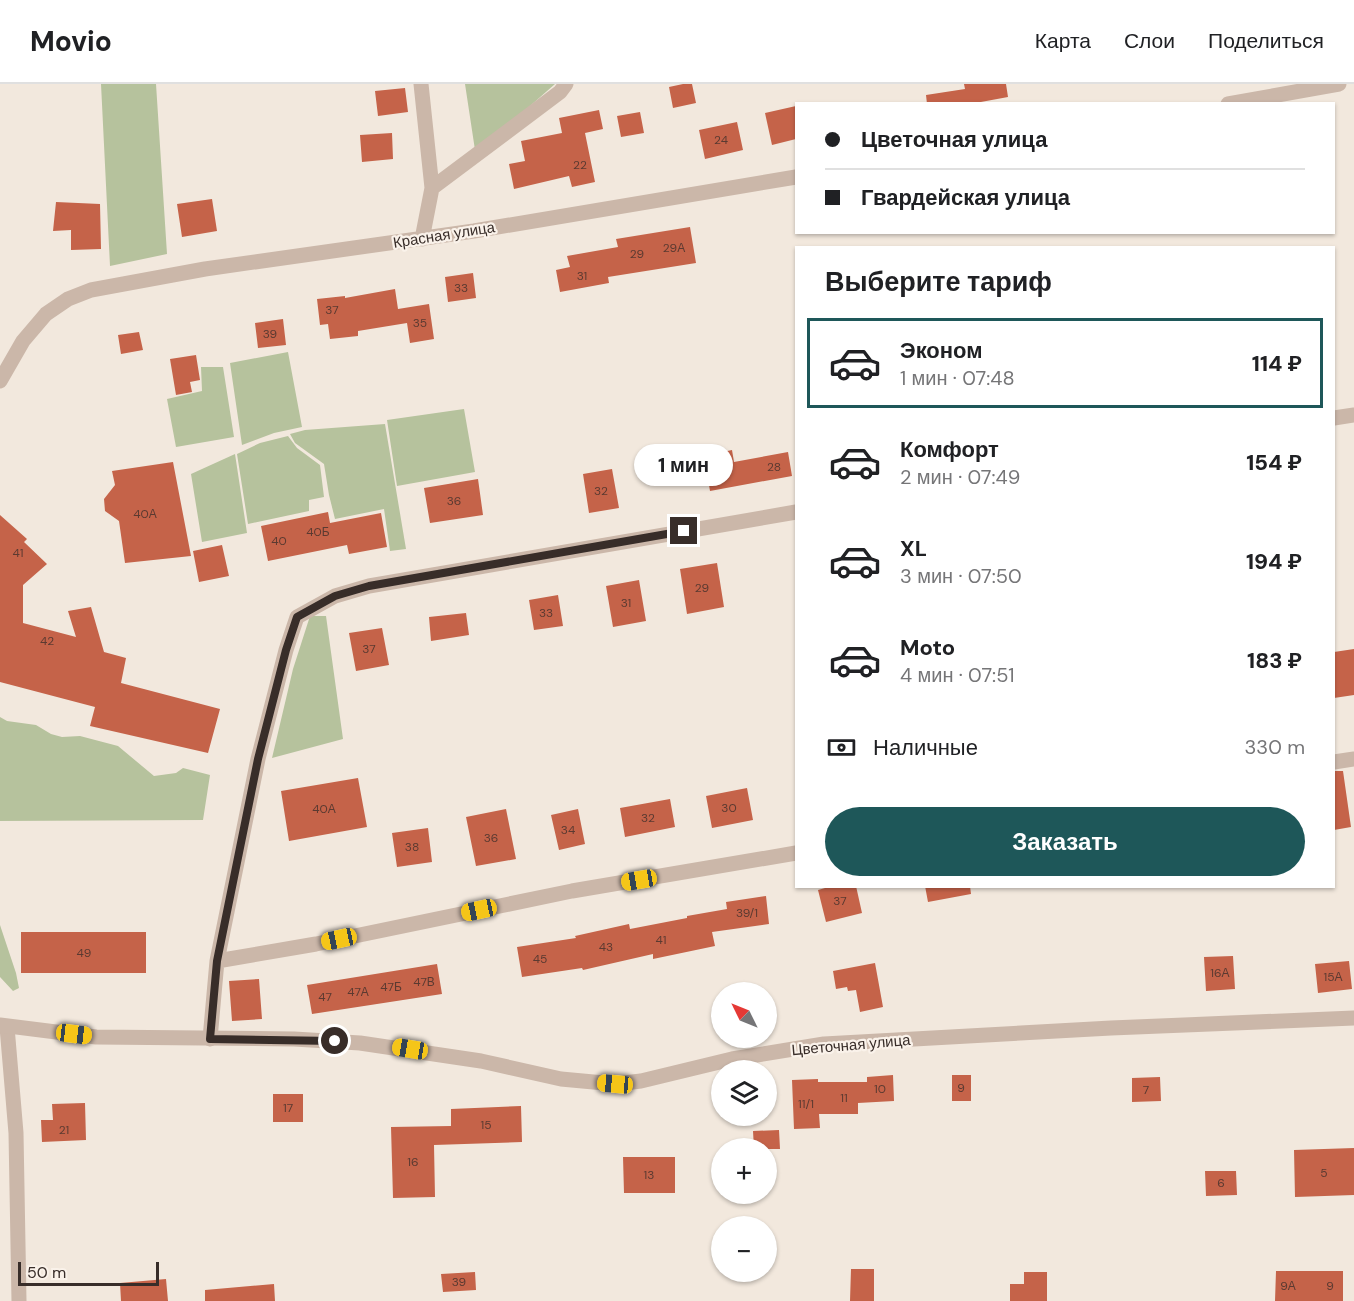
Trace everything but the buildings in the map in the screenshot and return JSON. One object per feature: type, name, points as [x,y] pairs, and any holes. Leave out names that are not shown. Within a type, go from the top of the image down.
[{"type":"street","points":[[421,84],[432,188],[422,239]]},
{"type":"street","points":[[432,188],[560,92],[566,84]]},
{"type":"street","points":[[1239,102],[1339,84]]},
{"type":"street","name":"Красная улица","points":[[0,381],[22,341],[46,315],[68,299],[92,290],[205,269],[422,239],[795,177]]},
{"type":"street","points":[[1335,418],[1354,415]]},
{"type":"street","points":[[210,1039],[217,961],[258,759],[286,650],[297,617],[335,596],[369,586],[795,512]]},
{"type":"street","points":[[1335,762],[1354,759]]},
{"type":"street","points":[[217,961],[316,944],[572,891],[795,853]]},
{"type":"street","name":"Цветочная улица","points":[[4,1026],[96,1037],[325,1040],[377,1044],[481,1061],[561,1079],[615,1084],[641,1081],[732,1059],[824,1044],[1111,1028],[1354,1018]]},
{"type":"street","points":[[4,1026],[16,1133],[19,1301]]},
{"type":"green space","points":[[101,84],[156,84],[167,254],[110,266]]},
{"type":"green space","points":[[465,84],[555,84],[513,121],[475,150]]},
{"type":"green space","points":[[288,352],[302,427],[274,433],[242,445],[230,363]]},
{"type":"green space","points":[[201,367],[223,367],[234,437],[176,447],[167,399],[202,391]]},
{"type":"green space","points":[[464,409],[475,472],[397,486],[387,420]]},
{"type":"green space","points":[[385,424],[406,549],[390,551],[384,509],[335,519],[324,464],[295,443],[290,434],[305,430]]},
{"type":"green space","points":[[288,436],[297,448],[320,465],[324,497],[309,500],[309,511],[248,524],[237,454],[260,443]]},
{"type":"green space","points":[[235,454],[247,533],[202,542],[191,474]]},
{"type":"green space","points":[[310,616],[326,616],[343,739],[272,758],[293,669]]},
{"type":"green space","points":[[0,717],[7,721],[36,725],[51,734],[62,737],[80,736],[118,746],[154,776],[176,773],[183,768],[210,775],[203,820],[0,821]]},
{"type":"green space","points":[[0,925],[19,988],[13,991],[0,977]]},
{"type":"route","points":[[335,1041],[210,1039],[217,961],[258,759],[286,650],[297,617],[335,596],[369,586],[684,531]]}]
